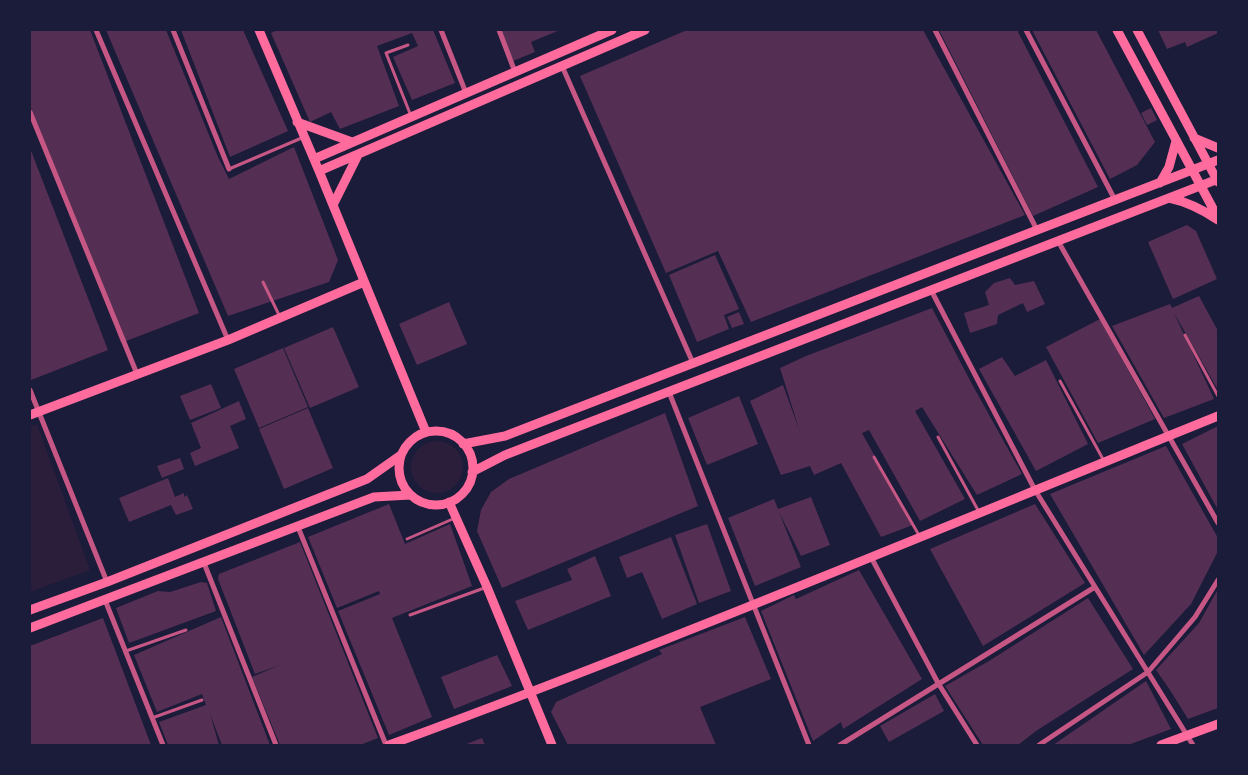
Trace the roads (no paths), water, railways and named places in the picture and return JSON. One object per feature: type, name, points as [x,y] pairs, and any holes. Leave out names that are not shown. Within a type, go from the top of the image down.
[{"type":"main road","points":[[259,30],[297,122],[320,171],[332,205],[426,432]]},
{"type":"main road","points":[[314,159],[612,30]]},
{"type":"main road","points":[[320,171],[645,30]]},
{"type":"main road","points":[[1117,30],[1218,219]]},
{"type":"main road","points":[[472,472],[505,455],[1218,180],[1137,30]]},
{"type":"main road","points":[[297,122],[352,142]]},
{"type":"main road","points":[[1194,138],[1218,148]]},
{"type":"main road","points":[[1160,183],[1169,167],[1176,141]]},
{"type":"main road","points":[[332,205],[358,155]]},
{"type":"main road","points":[[464,444],[505,436],[1218,160]]},
{"type":"main road","points":[[1169,198],[1194,205],[1218,219]]},
{"type":"main road","points":[[34,413],[228,340],[364,282]]},
{"type":"main road","points":[[389,745],[532,693],[1218,416]]},
{"type":"main road","points":[[426,432],[440,432],[449,434],[464,444],[472,462],[470,482],[465,491],[449,502],[439,505],[419,501],[410,495],[400,477],[399,466],[401,455],[413,439],[426,432]]},
{"type":"main road","points":[[30,610],[107,582],[367,479],[401,455]]},
{"type":"main road","points":[[30,628],[374,497],[410,495]]},
{"type":"main road","points":[[449,502],[532,693],[552,745]]},
{"type":"main road","points":[[105,600],[107,582]]},
{"type":"main road","points":[[1161,745],[1218,724]]},
{"type":"street","points":[[96,30],[228,340]]},
{"type":"street","points":[[173,30],[228,169]]},
{"type":"street","points":[[441,30],[466,93]]},
{"type":"street","points":[[499,30],[514,72]]},
{"type":"street","points":[[935,30],[1037,230]]},
{"type":"street","points":[[1026,30],[1115,200]]},
{"type":"street","points":[[562,66],[693,363]]},
{"type":"street","points":[[30,112],[136,374]]},
{"type":"street","points":[[1058,241],[1218,523]]},
{"type":"street","points":[[931,290],[1035,490],[1193,745]]},
{"type":"street","points":[[30,390],[34,413],[107,582]]},
{"type":"street","points":[[669,392],[809,745]]},
{"type":"street","points":[[298,527],[386,745]]},
{"type":"street","points":[[871,557],[938,682],[977,745]]},
{"type":"street","points":[[204,563],[276,745]]},
{"type":"street","points":[[1039,745],[1148,672],[1195,617],[1218,580]]},
{"type":"street","points":[[840,745],[938,682],[1095,587]]},
{"type":"street","points":[[105,600],[163,745]]},
{"type":"lane","points":[[408,45],[386,53],[411,117]]},
{"type":"lane","points":[[228,169],[304,137]]},
{"type":"lane","points":[[263,282],[280,318]]},
{"type":"lane","points":[[1185,335],[1218,396]]},
{"type":"lane","points":[[1060,381],[1104,462]]},
{"type":"lane","points":[[938,436],[980,513]]},
{"type":"lane","points":[[874,457],[920,537]]},
{"type":"lane","points":[[407,539],[456,518]]},
{"type":"lane","points":[[410,615],[487,587]]},
{"type":"lane","points":[[126,651],[186,630]]},
{"type":"lane","points":[[152,718],[202,700]]}]
